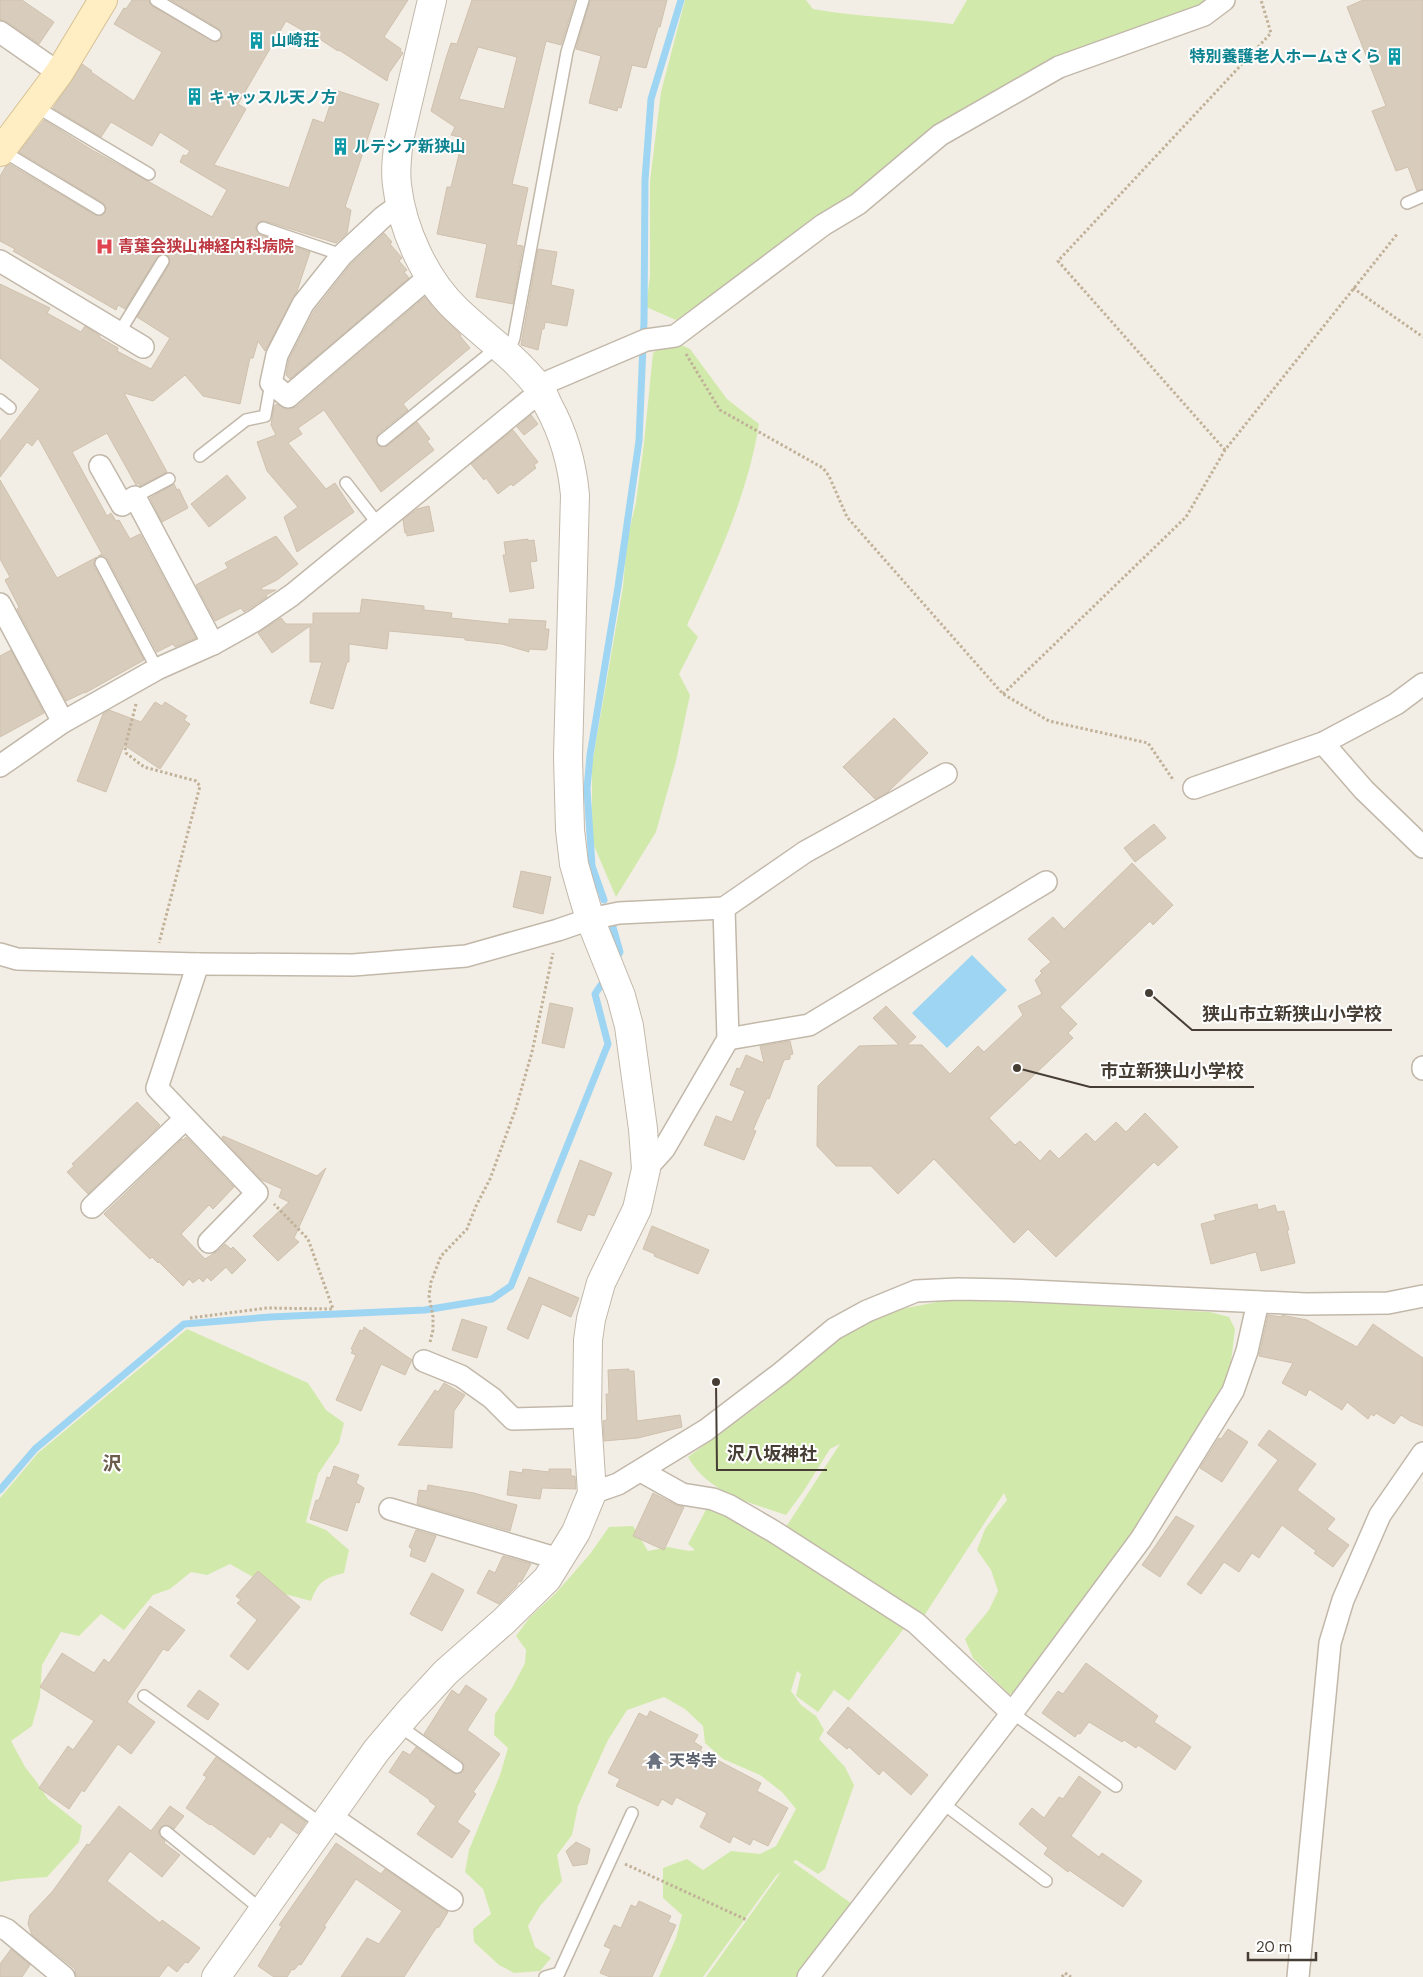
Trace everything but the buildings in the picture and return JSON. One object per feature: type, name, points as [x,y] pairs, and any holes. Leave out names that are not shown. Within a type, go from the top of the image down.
[{"type":"main road","points":[[4,141],[35,106],[59,73],[103,0]]},
{"type":"street","points":[[216,1977],[376,1751],[446,1672],[547,1580],[576,1532],[592,1493],[587,1417],[588,1340],[591,1319],[601,1283],[637,1208],[646,1169],[643,1129],[628,1026],[618,988],[590,919],[574,864],[570,830],[568,757],[575,495],[572,468],[566,443],[540,388],[504,350],[456,309],[429,277],[410,238],[396,178],[399,140],[432,0]]},
{"type":"street","points":[[0,766],[63,722],[158,669],[214,644],[254,621],[292,595],[540,388],[646,340],[675,336],[823,225],[858,204],[940,135],[1059,67],[1204,15],[1224,0]]},
{"type":"street","points":[[0,32],[59,73]]},
{"type":"street","points":[[401,204],[383,217],[342,255],[303,304],[278,355],[271,383],[288,397],[429,277]]},
{"type":"street","points":[[0,261],[143,346]]},
{"type":"street","points":[[100,466],[122,504],[136,497],[214,644]]},
{"type":"street","points":[[0,604],[63,722]]},
{"type":"street","points":[[1194,788],[1323,743],[1396,704],[1423,684]]},
{"type":"street","points":[[1323,743],[1364,790],[1423,847]]},
{"type":"street","points":[[0,954],[17,960],[352,965],[466,956],[590,919],[619,913],[724,908],[805,852],[946,774]]},
{"type":"street","points":[[728,1039],[808,1025],[1046,882]]},
{"type":"street","points":[[646,1169],[664,1149],[728,1039],[724,908]]},
{"type":"street","points":[[198,964],[156,1088],[257,1193],[209,1242]]},
{"type":"street","points":[[92,1207],[185,1119]]},
{"type":"street","points":[[592,1493],[618,1484],[706,1430],[781,1373],[834,1329],[867,1311],[916,1290],[1009,1290],[1306,1304],[1388,1303],[1423,1296]]},
{"type":"street","points":[[808,1977],[941,1802],[1012,1713],[1140,1539],[1233,1391],[1247,1351],[1258,1302]]},
{"type":"street","points":[[424,1361],[461,1376],[492,1398],[514,1419],[587,1417]]},
{"type":"street","points":[[1298,1977],[1330,1643],[1343,1600],[1380,1515],[1423,1453]]},
{"type":"street","points":[[641,1471],[682,1494],[713,1499],[730,1506],[773,1531],[916,1623],[1012,1713]]},
{"type":"street","points":[[390,1509],[559,1559]]},
{"type":"street","points":[[327,1820],[452,1900]]},
{"type":"street","points":[[0,1927],[7,1930],[64,1977]]},
{"type":"lane","points":[[156,0],[215,35]]},
{"type":"lane","points":[[383,440],[504,350],[514,338],[567,52],[583,0]]},
{"type":"lane","points":[[35,106],[149,174]]},
{"type":"lane","points":[[4,141],[99,209]]},
{"type":"lane","points":[[1407,203],[1423,196]]},
{"type":"lane","points":[[263,228],[342,255]]},
{"type":"lane","points":[[119,332],[162,262]]},
{"type":"lane","points":[[200,456],[246,420],[265,416],[271,383]]},
{"type":"lane","points":[[0,400],[10,408]]},
{"type":"lane","points":[[136,497],[169,479]]},
{"type":"lane","points":[[346,483],[378,524]]},
{"type":"lane","points":[[101,563],[158,669]]},
{"type":"lane","points":[[144,1696],[327,1820]]},
{"type":"lane","points":[[1012,1713],[1116,1786]]},
{"type":"lane","points":[[398,1725],[457,1767]]},
{"type":"lane","points":[[941,1802],[1046,1881]]},
{"type":"lane","points":[[545,1977],[559,1973],[632,1813]]},
{"type":"lane","points":[[166,1832],[263,1911]]},
{"type":"path","points":[[1225,450],[1058,261],[1271,34],[1261,0]]},
{"type":"path","points":[[1003,694],[1186,517],[1225,450],[1398,233]]},
{"type":"path","points":[[1353,288],[1423,337]]},
{"type":"path","points":[[675,336],[720,410],[823,468],[829,476],[847,516],[1003,694],[1049,722],[1148,742],[1179,788],[1194,788]]},
{"type":"path","points":[[130,684],[137,700],[125,747],[126,753],[144,767],[196,781],[200,786],[154,963]]},
{"type":"path","points":[[433,1317],[429,1296],[431,1282],[441,1256],[467,1229],[490,1179],[516,1108],[532,1052],[558,930]]},
{"type":"path","points":[[190,1318],[267,1308],[333,1309],[308,1239],[269,1198],[257,1193]]},
{"type":"path","points":[[611,1857],[747,1920]]},
{"type":"path","points":[[1062,1977],[1065,1973],[1070,1977]]},
{"type":"green space","points":[[685,0],[806,0],[813,9],[953,24],[967,0],[1214,0],[1116,41],[841,205],[676,320],[646,307],[650,276],[650,181],[661,92]]},
{"type":"green space","points":[[671,340],[690,349],[727,399],[759,424],[747,476],[730,527],[687,625],[698,637],[679,674],[690,695],[676,761],[656,832],[616,897],[592,841],[592,764],[623,587],[627,540],[636,502],[653,353]]},
{"type":"green space","points":[[948,1300],[1210,1312],[1229,1317],[1235,1329],[1230,1384],[1141,1521],[1018,1693],[1009,1694],[973,1658],[965,1639],[989,1610],[998,1591],[991,1570],[977,1550],[985,1529],[1007,1500],[1004,1493],[922,1619],[784,1530],[840,1444],[830,1449],[786,1515],[744,1501],[718,1488],[696,1469],[688,1457],[797,1375],[825,1347],[872,1318],[906,1308]]},
{"type":"green space","points":[[187,1329],[308,1383],[326,1410],[344,1423],[339,1443],[318,1474],[306,1522],[326,1530],[349,1550],[344,1573],[326,1579],[319,1585],[311,1601],[281,1593],[230,1564],[207,1575],[191,1572],[170,1589],[153,1595],[124,1630],[101,1614],[79,1636],[61,1632],[42,1665],[40,1697],[32,1726],[11,1741],[25,1767],[48,1799],[82,1826],[79,1842],[47,1877],[0,1882],[0,1498],[38,1453]]},
{"type":"green space","points":[[709,1504],[726,1509],[905,1627],[849,1701],[834,1690],[818,1712],[796,1696],[801,1674],[797,1671],[791,1691],[801,1705],[816,1716],[824,1730],[819,1739],[845,1767],[854,1785],[825,1869],[818,1874],[796,1860],[793,1862],[855,1906],[802,1977],[706,1977],[781,1872],[776,1876],[703,1977],[659,1977],[676,1938],[682,1915],[663,1898],[663,1868],[687,1859],[703,1870],[731,1851],[760,1854],[776,1846],[796,1809],[782,1792],[760,1775],[723,1759],[705,1743],[703,1726],[685,1709],[664,1697],[627,1710],[608,1740],[578,1806],[572,1835],[557,1855],[562,1881],[540,1906],[528,1926],[535,1947],[551,1958],[540,1971],[514,1973],[499,1965],[474,1942],[473,1929],[491,1914],[483,1889],[465,1872],[469,1850],[500,1775],[508,1748],[494,1735],[495,1714],[525,1663],[526,1650],[516,1636],[530,1617],[556,1593],[590,1554],[609,1527],[633,1526],[648,1551],[668,1547],[689,1551],[695,1550],[688,1544]]},
{"type":"water","points":[[972,955],[1007,990],[947,1048],[912,1013]]},
{"type":"waterway","points":[[604,900],[592,866],[587,789],[590,755],[618,587],[639,441],[644,321],[645,180],[651,99],[681,0]]},
{"type":"waterway","points":[[611,920],[620,952],[616,959]]},
{"type":"waterway","points":[[0,1490],[35,1449],[184,1324],[270,1317],[425,1310],[492,1299],[511,1286],[608,1044],[595,994],[601,985]]},
{"type":"place","name":"山崎荘","points":[[257,40]]},
{"type":"place","name":"特別養護老人ホームさくら","points":[[1395,56]]},
{"type":"place","name":"キャッスル天ノ方","points":[[195,97]]},
{"type":"place","name":"ルテシア新狭山","points":[[340,146]]},
{"type":"place","name":"青葉会狭山神経内科病院","points":[[104,246]]},
{"type":"place","name":"狭山市立新狭山小学校","points":[[1149,993]]},
{"type":"place","name":"市立新狭山小学校","points":[[1017,1068]]},
{"type":"place","name":"沢八坂神社","points":[[716,1382]]},
{"type":"place","name":"天岑寺","points":[[655,1760]]},
{"type":"district","name":"沢","points":[[112,1463]]}]
